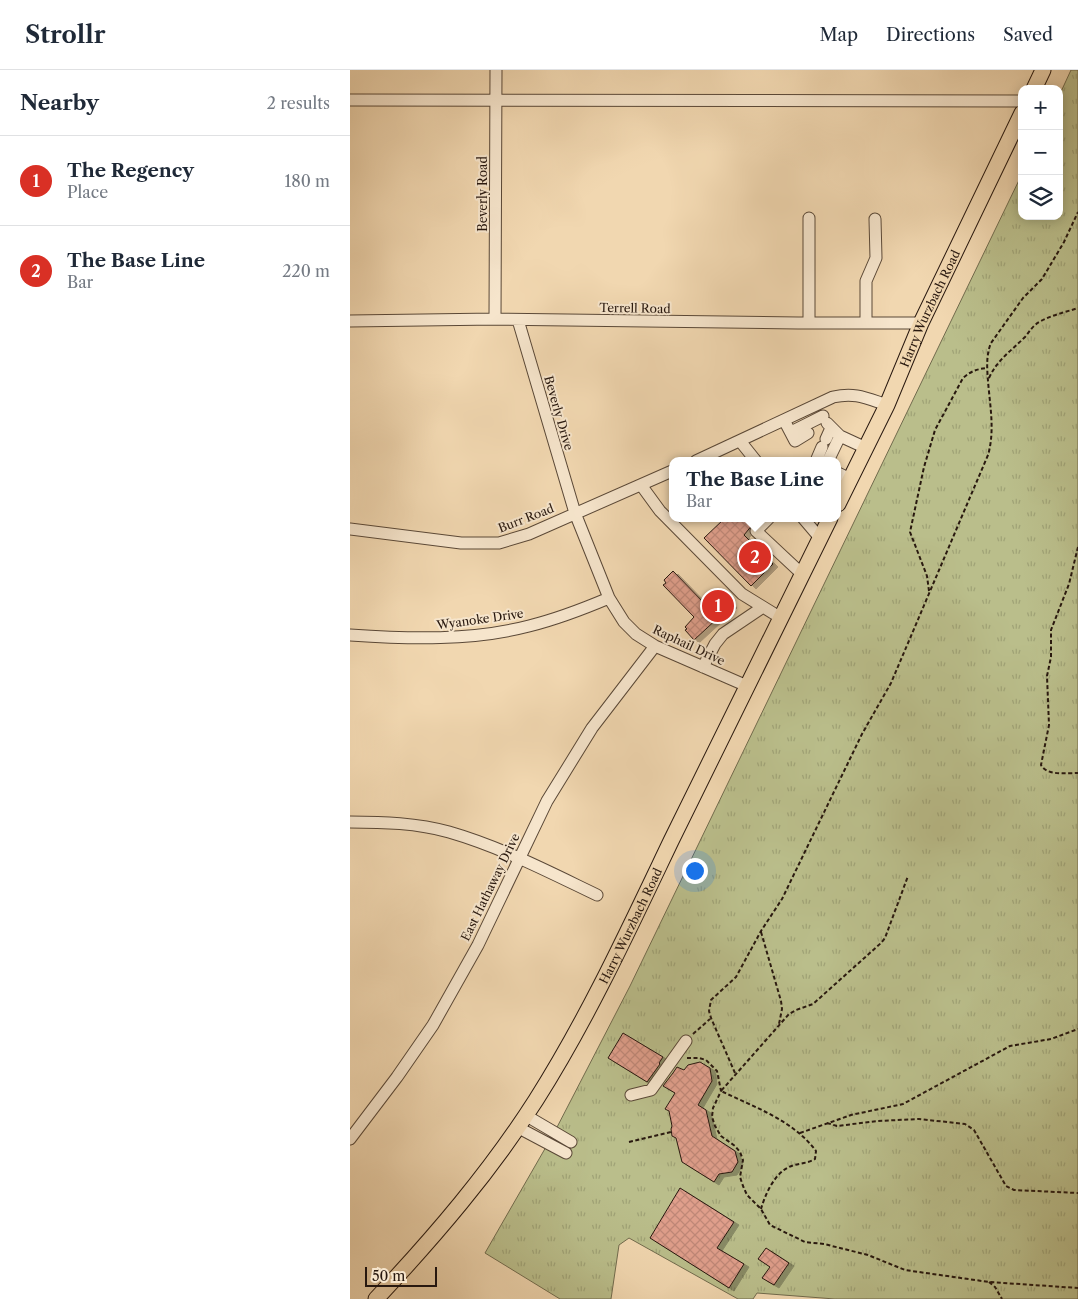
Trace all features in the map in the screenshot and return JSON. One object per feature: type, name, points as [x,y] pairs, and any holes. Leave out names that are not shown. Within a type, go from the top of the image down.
[{"type":"main road","points":[[1036,85],[1042,70]]},
{"type":"main road","name":"Harry Wurzbach Road","points":[[841,488],[866,448],[887,405],[920,323],[1018,121]]},
{"type":"main road","name":"Harry Wurzbach Road","points":[[376,1299],[459,1206],[521,1121],[554,1070],[594,998],[828,522]]},
{"type":"street","name":"Beverly Road","points":[[495,319],[496,70]]},
{"type":"street","points":[[350,100],[1018,101]]},
{"type":"street","points":[[809,218],[809,323]]},
{"type":"street","points":[[866,323],[866,281],[876,258],[876,219]]},
{"type":"street","name":"Terrell Road","points":[[350,321],[495,319],[920,323]]},
{"type":"street","name":"Beverly Drive","points":[[518,320],[575,513]]},
{"type":"street","points":[[705,457],[833,397],[847,394],[887,405]]},
{"type":"street","points":[[816,405],[830,426],[866,448]]},
{"type":"street","points":[[784,420],[795,440],[812,431],[830,426]]},
{"type":"street","points":[[791,432],[830,426]]},
{"type":"street","points":[[818,457],[830,426]]},
{"type":"street","points":[[828,457],[830,426]]},
{"type":"street","points":[[740,441],[753,457]]},
{"type":"street","name":"Burr Road","points":[[350,530],[462,544],[488,545],[510,541],[669,472]]},
{"type":"street","points":[[641,485],[669,520]]},
{"type":"street","name":"Raphail Drive","points":[[575,513],[609,598],[624,622],[636,634],[655,646],[747,686]]},
{"type":"street","points":[[671,522],[742,594],[781,618]]},
{"type":"street","points":[[765,522],[756,531],[802,574]]},
{"type":"street","points":[[806,522],[820,538]]},
{"type":"street","name":"Wyanoke Drive","points":[[350,635],[435,639],[501,632],[563,617],[609,598]]},
{"type":"street","points":[[703,667],[715,644],[723,634],[763,607]]},
{"type":"street","name":"East Hathaway Drive","points":[[350,1140],[397,1077],[432,1025],[478,945],[547,801],[592,728],[655,646]]},
{"type":"street","points":[[350,822],[411,825],[448,832],[520,857],[597,895]]},
{"type":"street","points":[[631,1095],[651,1090],[686,1041]]},
{"type":"street","points":[[521,1121],[571,1142]]},
{"type":"street","points":[[521,1121],[566,1153]]},
{"type":"path","points":[[735,1073],[711,1018],[711,1000],[736,977],[761,931],[794,878],[862,734],[891,683],[988,455],[991,442],[987,368],[988,350],[1023,298],[1042,279],[1064,242],[1078,212]]},
{"type":"path","points":[[988,380],[1001,359],[1026,336],[1034,325],[1078,308]]},
{"type":"path","points":[[930,593],[927,576],[910,532],[924,467],[934,430],[963,378],[978,369],[987,368]]},
{"type":"path","points":[[1078,547],[1069,584],[1051,630],[1051,657],[1047,676],[1048,725],[1041,765],[1045,771],[1078,773]]},
{"type":"path","points":[[908,876],[885,938],[812,1004],[796,1010],[778,1026],[735,1073],[720,1090],[713,1108],[712,1117],[715,1126],[721,1136],[740,1152],[742,1160],[740,1177],[742,1186],[747,1195],[761,1209],[770,1225],[805,1242],[824,1244],[868,1255],[905,1270],[989,1282],[1078,1288]]},
{"type":"path","points":[[761,931],[781,1001],[782,1009],[778,1026]]},
{"type":"path","points":[[686,1041],[711,1018]]},
{"type":"path","points":[[800,1133],[868,1110],[886,1109],[903,1104],[1010,1046],[1051,1039],[1078,1029]]},
{"type":"path","points":[[673,1060],[690,1057],[706,1060],[716,1071],[720,1090]]},
{"type":"path","points":[[720,1090],[794,1128],[816,1151],[815,1159],[788,1167],[783,1171],[772,1184],[761,1209]]},
{"type":"path","points":[[827,1123],[837,1126],[905,1118],[965,1124],[974,1130],[1006,1186],[1014,1190],[1078,1193]]},
{"type":"path","points":[[629,1142],[672,1132]]},
{"type":"path","points":[[989,1282],[995,1286],[1002,1299]]},
{"type":"green space","points":[[1071,70],[1078,70],[1078,1299],[835,1299],[757,1293],[753,1299],[738,1299],[629,1238],[619,1245],[611,1299],[560,1299],[485,1253],[554,1133],[630,986],[1018,182],[1018,220],[1063,220],[1063,87]]},
{"type":"building","points":[[721,522],[755,522],[744,535],[773,564],[751,586],[704,538]]},
{"type":"building","points":[[673,571],[706,605],[717,594],[722,596],[723,594],[732,605],[694,640],[685,630],[687,629],[685,627],[694,617],[663,585],[666,583],[664,580]]},
{"type":"building","points":[[623,1033],[663,1057],[647,1082],[608,1058]]},
{"type":"building","points":[[700,1062],[710,1068],[712,1081],[698,1105],[706,1110],[712,1136],[735,1151],[738,1162],[732,1172],[719,1174],[714,1182],[682,1162],[676,1138],[672,1136],[669,1111],[665,1109],[675,1093],[663,1086],[677,1067],[684,1070],[688,1065]]},
{"type":"building","points":[[680,1188],[734,1222],[717,1248],[744,1264],[729,1288],[650,1238]]},
{"type":"building","points":[[766,1248],[789,1263],[774,1285],[762,1278],[770,1267],[758,1259]]},
{"type":"place","name":"The Base Line","points":[[755,557]]},
{"type":"place","name":"The Regency","points":[[718,606]]}]
